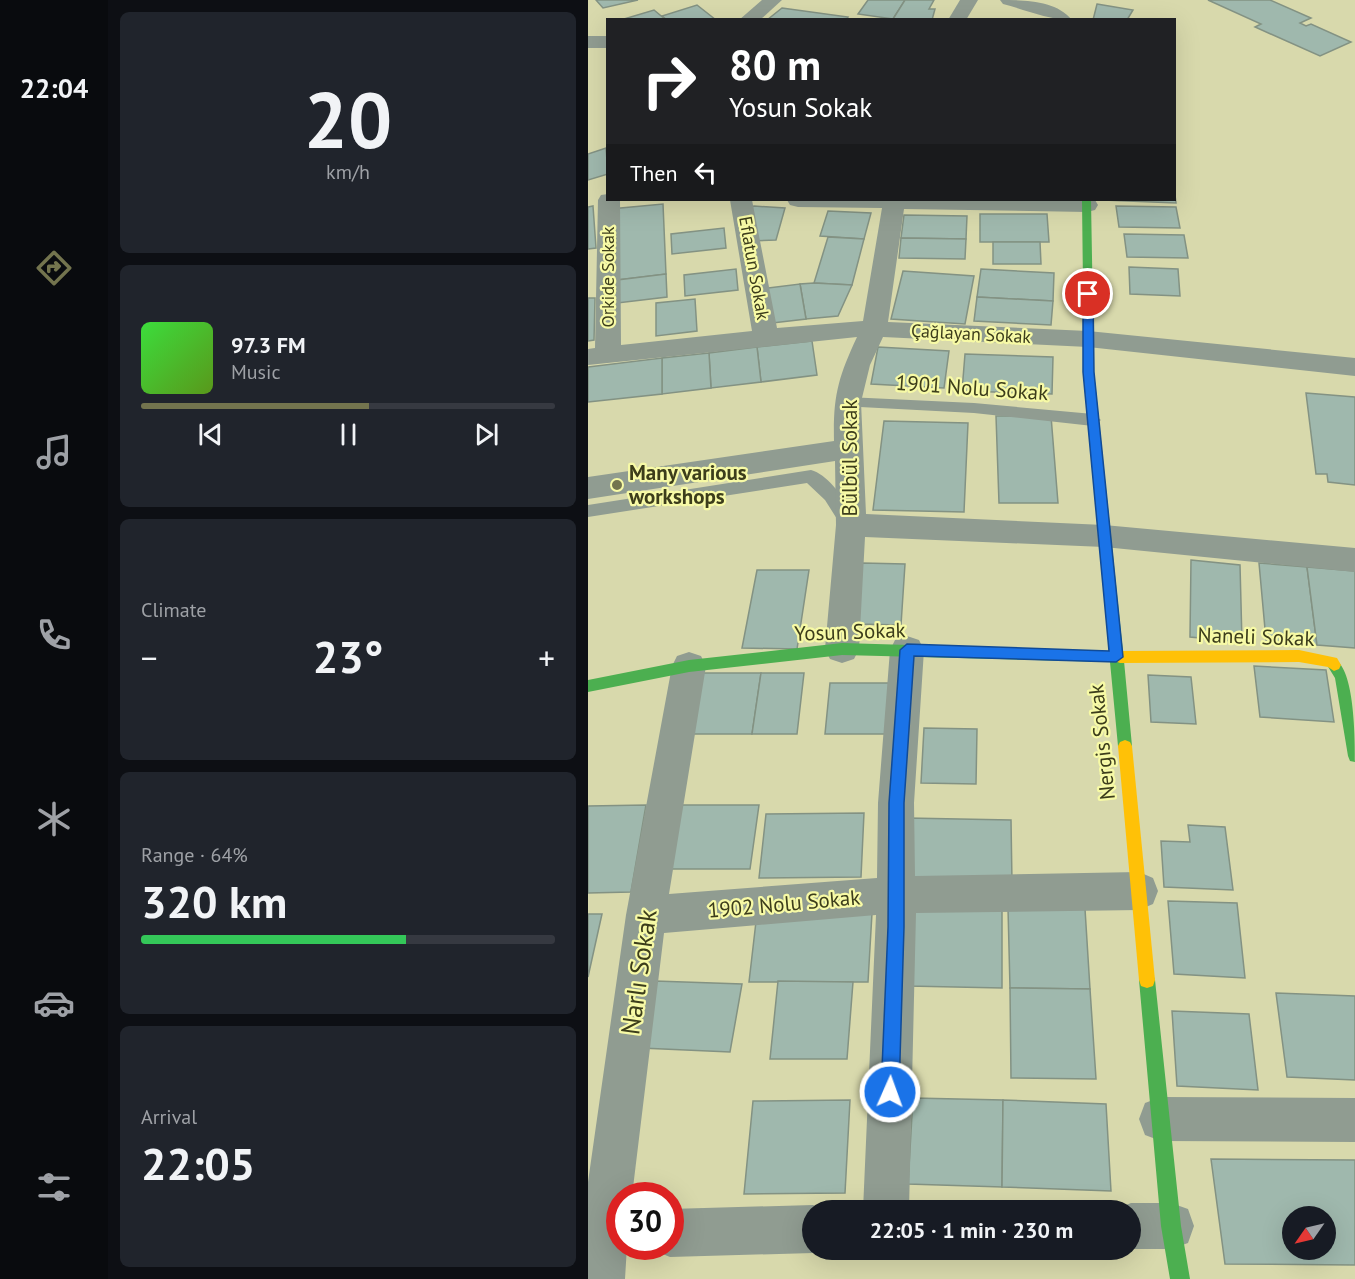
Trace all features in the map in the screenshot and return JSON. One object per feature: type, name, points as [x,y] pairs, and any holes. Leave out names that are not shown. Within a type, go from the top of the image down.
[{"type":"street","points":[[750,18],[773,0]]},
{"type":"street","points":[[958,18],[969,0]]},
{"type":"street","points":[[1010,0],[1044,9],[1060,18]]},
{"type":"street","points":[[588,42],[606,42]]},
{"type":"street","points":[[588,197],[606,198]]},
{"type":"street","name":"Orkide Sokak","points":[[598,356],[608,201]]},
{"type":"street","name":"Eflatun Sokak","points":[[741,201],[766,337]]},
{"type":"street","points":[[894,201],[1086,202]]},
{"type":"street","name":"Bülbül Sokak","points":[[842,649],[850,525],[847,402],[857,365],[874,329],[886,266],[894,201]]},
{"type":"street","name":"Nergis Sokak","points":[[1086,202],[1088,339],[1093,420],[1161,1119],[1151,1226],[1180,1279]]},
{"type":"street","name":"Çağlayan Sokak","points":[[598,356],[844,329],[874,329],[1088,339],[1355,367]]},
{"type":"street","points":[[588,489],[848,449]]},
{"type":"street","points":[[850,525],[1104,536],[1355,560]]},
{"type":"street","name":"Yosun Sokak","points":[[588,686],[689,666],[842,649],[1116,657]]},
{"type":"street","points":[[886,1200],[896,895],[896,803],[907,650]]},
{"type":"street","name":"Naneli Sokak","points":[[1116,657],[1299,656],[1332,662],[1342,677],[1355,756]]},
{"type":"street","name":"Narlı Sokak","points":[[603,1246],[646,915],[689,666]]},
{"type":"street","name":"1902 Nolu Sokak","points":[[646,915],[896,895],[1139,891]]},
{"type":"street","points":[[1161,1119],[1355,1120]]},
{"type":"street","points":[[684,1233],[802,1228]]},
{"type":"lane","name":"1901 Nolu Sokak","points":[[847,402],[974,408],[1093,420]]},
{"type":"lane","points":[[588,511],[811,476],[831,496],[850,525]]},
{"type":"building","points":[[596,0],[638,0],[603,8]]},
{"type":"building","points":[[868,0],[905,0],[894,18],[858,14]]},
{"type":"building","points":[[905,0],[934,0],[929,9],[935,9],[933,18],[894,18]]},
{"type":"building","points":[[1208,0],[1270,0],[1311,18],[1300,23],[1306,26],[1311,24],[1351,42],[1320,56],[1255,27],[1261,24]]},
{"type":"building","points":[[1097,4],[1133,10],[1128,18],[1094,18]]},
{"type":"building","points":[[697,5],[713,18],[664,18],[662,16]]},
{"type":"building","points":[[782,8],[848,17],[847,18],[770,18]]},
{"type":"building","points":[[654,10],[664,18],[627,18]]},
{"type":"building","points":[[606,148],[606,175],[588,180],[588,154]]},
{"type":"building","points":[[1127,201],[1176,201],[1176,203]]},
{"type":"building","points":[[663,204],[666,274],[609,281],[610,209]]},
{"type":"building","points":[[593,206],[596,248],[588,249],[588,207]]},
{"type":"building","points":[[754,206],[785,208],[776,240],[749,241],[743,210]]},
{"type":"building","points":[[1116,206],[1176,207],[1180,228],[1119,227]]},
{"type":"building","points":[[828,211],[871,213],[864,239],[820,236]]},
{"type":"building","points":[[980,214],[1047,214],[1049,242],[980,242]]},
{"type":"building","points":[[904,215],[967,216],[966,239],[901,238]]},
{"type":"building","points":[[724,228],[726,248],[672,254],[671,234]]},
{"type":"building","points":[[1124,234],[1184,235],[1188,258],[1127,257]]},
{"type":"building","points":[[828,237],[864,239],[852,285],[814,283]]},
{"type":"building","points":[[901,238],[966,239],[965,259],[899,258]]},
{"type":"building","points":[[993,242],[1040,242],[1041,264],[993,264]]},
{"type":"building","points":[[1129,267],[1178,269],[1180,296],[1130,294]]},
{"type":"building","points":[[736,269],[738,290],[685,296],[684,275]]},
{"type":"building","points":[[981,269],[1054,273],[1053,301],[977,297]]},
{"type":"building","points":[[903,271],[974,276],[965,324],[891,319]]},
{"type":"building","points":[[666,274],[667,297],[609,304],[609,281]]},
{"type":"building","points":[[800,284],[852,285],[838,316],[806,319]]},
{"type":"building","points":[[800,284],[806,319],[764,324],[760,289]]},
{"type":"building","points":[[977,297],[1053,301],[1051,325],[974,321]]},
{"type":"building","points":[[588,298],[595,298],[594,340],[588,341]]},
{"type":"building","points":[[695,299],[697,331],[656,336],[656,303]]},
{"type":"building","points":[[812,341],[817,375],[761,382],[757,347]]},
{"type":"building","points":[[757,347],[761,382],[711,388],[709,353]]},
{"type":"building","points":[[878,347],[949,351],[944,388],[871,384]]},
{"type":"building","points":[[709,353],[711,388],[662,394],[662,358]]},
{"type":"building","points":[[965,354],[1053,357],[1052,394],[962,391]]},
{"type":"building","points":[[662,358],[662,394],[588,402],[588,367]]},
{"type":"building","points":[[1306,393],[1355,397],[1355,485],[1328,482],[1327,474],[1316,474]]},
{"type":"building","points":[[996,416],[1051,416],[1058,503],[999,503]]},
{"type":"building","points":[[884,421],[968,423],[964,512],[873,510]]},
{"type":"building","points":[[1191,560],[1240,565],[1242,642],[1190,637]]},
{"type":"building","points":[[862,563],[905,564],[901,625],[856,624]]},
{"type":"building","points":[[1259,563],[1307,567],[1317,645],[1266,640]]},
{"type":"building","points":[[1307,567],[1355,571],[1355,648],[1317,645]]},
{"type":"building","points":[[757,570],[809,570],[797,649],[742,648]]},
{"type":"building","points":[[1254,666],[1326,670],[1334,722],[1260,717]]},
{"type":"building","points":[[698,673],[761,673],[752,734],[687,734]]},
{"type":"building","points":[[761,673],[804,673],[797,734],[752,734]]},
{"type":"building","points":[[1148,675],[1191,677],[1196,724],[1151,722]]},
{"type":"building","points":[[830,683],[896,683],[893,734],[825,734]]},
{"type":"building","points":[[924,728],[977,729],[976,784],[921,783]]},
{"type":"building","points":[[646,805],[631,892],[588,893],[588,806]]},
{"type":"building","points":[[681,805],[759,805],[750,869],[668,869]]},
{"type":"building","points":[[864,813],[861,877],[759,878],[766,814]]},
{"type":"building","points":[[907,818],[1011,820],[1012,883],[903,882]]},
{"type":"building","points":[[1188,825],[1225,827],[1233,890],[1164,887],[1161,841],[1190,842]]},
{"type":"building","points":[[1168,901],[1237,903],[1245,978],[1174,974]]},
{"type":"building","points":[[912,908],[1002,910],[1002,988],[908,986]]},
{"type":"building","points":[[1008,908],[1085,909],[1090,989],[1010,988]]},
{"type":"building","points":[[757,913],[872,913],[868,982],[749,982]]},
{"type":"building","points":[[588,914],[602,914],[588,977]]},
{"type":"building","points":[[655,981],[742,984],[730,1052],[641,1048]]},
{"type":"building","points":[[778,981],[853,982],[847,1059],[770,1059]]},
{"type":"building","points":[[1010,988],[1090,989],[1096,1079],[1011,1078]]},
{"type":"building","points":[[1276,993],[1355,996],[1355,1080],[1287,1077]]},
{"type":"building","points":[[1172,1011],[1249,1014],[1258,1090],[1177,1086]]},
{"type":"building","points":[[913,1098],[1003,1100],[1002,1187],[908,1184]]},
{"type":"building","points":[[850,1100],[845,1193],[744,1194],[753,1101]]},
{"type":"building","points":[[1003,1100],[1106,1104],[1111,1191],[1002,1187]]},
{"type":"building","points":[[1211,1159],[1355,1160],[1355,1265],[1225,1264]]},
{"type":"traffic: fast","points":[[1086,201],[1089,372],[1125,746]]},
{"type":"traffic: fast","points":[[588,686],[689,666],[842,649],[1120,657]]},
{"type":"traffic: fast","points":[[1334,665],[1342,677],[1355,756]]},
{"type":"traffic: fast","points":[[1147,980],[1171,1226],[1180,1279]]},
{"type":"traffic: slow","points":[[1120,657],[1299,656],[1332,662],[1334,665]]},
{"type":"traffic: slow","points":[[1125,746],[1147,980]]},
{"type":"place","name":"Many various workshops","points":[[617,485]]},
{"type":"route","points":[[890,1092],[896,927],[896,803],[907,650],[1116,657],[1089,372],[1088,294]]}]
